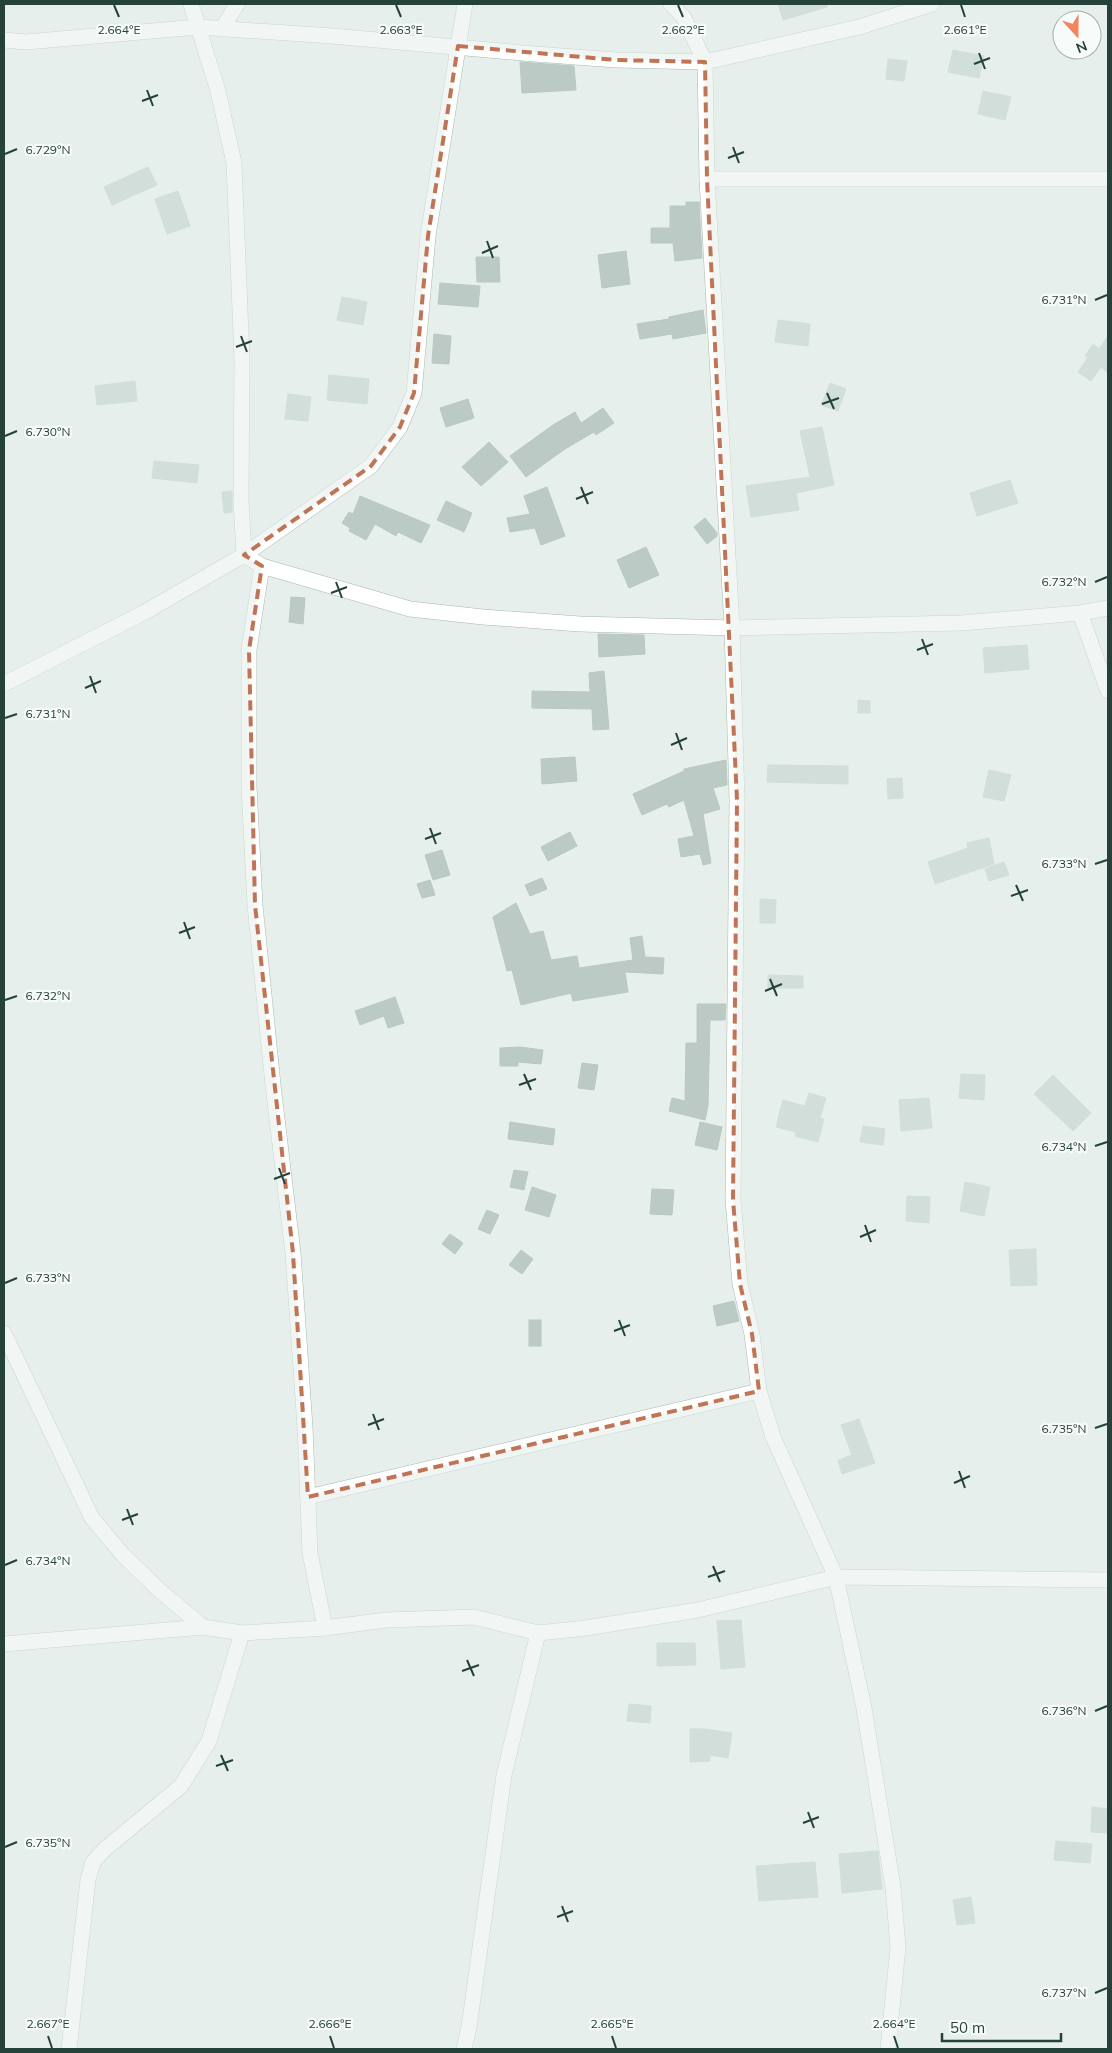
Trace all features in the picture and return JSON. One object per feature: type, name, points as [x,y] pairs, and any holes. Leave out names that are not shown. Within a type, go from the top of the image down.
[{"type":"street","points":[[191,4],[218,91],[234,163],[242,359],[241,500],[244,555]]},
{"type":"street","points":[[222,29],[237,4]]},
{"type":"street","points":[[4,684],[145,612],[244,555],[371,466],[400,427],[414,393],[428,236],[465,4]]},
{"type":"street","points":[[671,4],[684,18],[705,62],[707,179],[732,628],[737,800],[733,1200],[740,1284],[752,1334],[759,1391],[773,1437],[836,1577],[864,1708],[893,1887],[898,1947],[888,2049]]},
{"type":"street","points":[[4,40],[26,42],[198,27],[580,57],[705,62],[859,26],[932,4]]},
{"type":"street","points":[[707,179],[1108,179]]},
{"type":"street","points":[[244,555],[262,566],[410,609],[483,617],[580,624],[732,628],[961,623],[1080,613],[1108,608]]},
{"type":"street","points":[[262,566],[249,650],[249,786],[254,876],[273,1085],[293,1252],[310,1552],[325,1628]]},
{"type":"street","points":[[1080,613],[1108,691]]},
{"type":"street","points":[[4,1333],[92,1518],[123,1555],[158,1589],[203,1627]]},
{"type":"street","points":[[308,1497],[759,1391]]},
{"type":"street","points":[[4,1644],[203,1627],[242,1633],[325,1628],[386,1620],[474,1617],[538,1633],[586,1628],[698,1610],[836,1577],[1108,1580]]},
{"type":"street","points":[[69,2049],[88,1880],[93,1862],[105,1849],[181,1786],[209,1741],[242,1633]]},
{"type":"street","points":[[464,2049],[469,2027],[504,1775],[538,1633]]},
{"type":"highlighted area","points":[[458,46],[616,60],[705,62],[707,179],[737,800],[733,1200],[740,1284],[752,1334],[759,1391],[308,1497],[293,1253],[255,905],[249,650],[262,566],[244,555],[371,466],[400,427],[414,393],[428,236]]},
{"type":"building","points":[[778,4],[827,4],[827,7],[783,20]]},
{"type":"building","points":[[953,50],[984,56],[979,78],[948,72]]},
{"type":"building","points":[[888,59],[907,61],[904,81],[886,79]]},
{"type":"building","points":[[520,62],[574,66],[576,90],[522,93]]},
{"type":"building","points":[[983,91],[1011,97],[1005,120],[978,114]]},
{"type":"building","points":[[148,167],[157,185],[112,205],[104,187]]},
{"type":"building","points":[[178,191],[190,226],[167,234],[155,199]]},
{"type":"building","points":[[686,202],[699,202],[702,258],[675,261],[673,243],[651,243],[651,228],[670,228],[670,206],[686,206]]},
{"type":"building","points":[[626,251],[630,284],[602,288],[598,255]]},
{"type":"building","points":[[476,257],[499,257],[500,282],[477,282]]},
{"type":"building","points":[[440,283],[480,286],[478,307],[438,304]]},
{"type":"building","points":[[342,297],[367,302],[363,325],[337,320]]},
{"type":"building","points":[[703,310],[706,333],[673,339],[672,334],[640,339],[637,324],[669,319],[669,317]]},
{"type":"building","points":[[778,320],[810,324],[808,346],[775,342]]},
{"type":"building","points":[[434,334],[451,336],[449,364],[432,363]]},
{"type":"building","points":[[1108,336],[1108,373],[1101,367],[1091,381],[1078,372],[1088,358],[1085,356],[1093,344],[1099,349]]},
{"type":"building","points":[[329,375],[369,379],[367,404],[327,400]]},
{"type":"building","points":[[135,381],[137,401],[97,405],[95,386]]},
{"type":"building","points":[[830,383],[846,389],[838,411],[821,405]]},
{"type":"building","points":[[288,394],[311,397],[308,421],[285,419]]},
{"type":"building","points":[[468,399],[474,418],[446,427],[440,408]]},
{"type":"building","points":[[603,408],[614,423],[596,435],[594,432],[565,449],[526,477],[510,456],[553,425],[575,412],[581,423]]},
{"type":"building","points":[[822,427],[834,485],[796,493],[799,510],[751,517],[746,486],[810,477],[800,431]]},
{"type":"building","points":[[489,442],[508,462],[481,486],[462,467]]},
{"type":"building","points":[[154,461],[199,465],[197,483],[152,478]]},
{"type":"building","points":[[1010,480],[1018,503],[977,516],[970,493]]},
{"type":"building","points":[[547,487],[565,536],[541,545],[535,528],[510,532],[507,518],[530,514],[524,496]]},
{"type":"building","points":[[232,491],[232,512],[224,513],[222,492]]},
{"type":"building","points":[[360,496],[430,525],[421,543],[398,532],[396,536],[375,524],[366,540],[349,531],[350,528],[342,523],[349,512],[353,514]]},
{"type":"building","points":[[446,501],[472,513],[464,532],[437,520]]},
{"type":"building","points":[[705,518],[717,533],[717,536],[707,544],[694,527]]},
{"type":"building","points":[[646,547],[659,575],[629,588],[617,560]]},
{"type":"building","points":[[291,597],[305,598],[303,624],[289,622]]},
{"type":"building","points":[[598,634],[644,635],[645,654],[599,657]]},
{"type":"building","points":[[1027,645],[1029,669],[985,673],[983,648]]},
{"type":"building","points":[[604,671],[609,729],[593,730],[592,709],[532,708],[532,691],[590,692],[589,673]]},
{"type":"building","points":[[858,700],[870,701],[870,713],[858,713]]},
{"type":"building","points":[[575,757],[577,781],[542,784],[541,759]]},
{"type":"building","points":[[726,760],[727,785],[713,788],[720,809],[703,814],[711,863],[703,865],[700,854],[681,857],[678,839],[694,836],[684,800],[669,807],[667,804],[642,815],[633,794],[684,771],[684,769]]},
{"type":"building","points":[[768,765],[848,766],[848,784],[767,782]]},
{"type":"building","points":[[989,770],[1011,775],[1004,801],[983,797]]},
{"type":"building","points":[[902,778],[903,798],[888,799],[887,779]]},
{"type":"building","points":[[570,832],[577,846],[548,861],[541,847]]},
{"type":"building","points":[[989,838],[994,864],[935,884],[928,862],[968,848],[967,843]]},
{"type":"building","points":[[442,850],[450,875],[433,880],[425,855]]},
{"type":"building","points":[[1004,862],[1009,875],[989,881],[985,869]]},
{"type":"building","points":[[542,878],[547,889],[530,896],[525,885]]},
{"type":"building","points":[[430,880],[435,895],[422,898],[417,884]]},
{"type":"building","points":[[760,899],[776,900],[775,923],[760,923]]},
{"type":"building","points":[[516,903],[530,934],[543,931],[551,960],[577,956],[579,968],[633,960],[630,938],[642,936],[645,957],[664,958],[663,974],[625,972],[628,992],[573,1001],[571,993],[521,1005],[512,970],[507,971],[493,917]]},
{"type":"building","points":[[768,975],[803,976],[803,988],[768,988]]},
{"type":"building","points":[[395,997],[404,1023],[388,1028],[384,1016],[360,1025],[355,1011]]},
{"type":"building","points":[[697,1004],[726,1004],[725,1020],[710,1020],[708,1105],[705,1120],[669,1111],[672,1098],[685,1101],[686,1043],[697,1043]]},
{"type":"building","points":[[520,1047],[543,1050],[541,1064],[518,1062],[518,1066],[500,1066],[500,1048]]},
{"type":"building","points":[[582,1063],[598,1065],[594,1090],[578,1088]]},
{"type":"building","points":[[961,1074],[985,1075],[984,1100],[959,1098]]},
{"type":"building","points":[[1053,1075],[1091,1113],[1073,1131],[1034,1094]]},
{"type":"building","points":[[809,1093],[826,1098],[820,1118],[824,1119],[818,1142],[795,1136],[796,1132],[776,1127],[783,1100],[805,1106]]},
{"type":"building","points":[[929,1098],[932,1128],[901,1131],[899,1100]]},
{"type":"building","points":[[510,1122],[555,1129],[553,1145],[508,1139]]},
{"type":"building","points":[[700,1122],[722,1127],[717,1150],[695,1145]]},
{"type":"building","points":[[863,1126],[885,1129],[883,1145],[860,1142]]},
{"type":"building","points":[[514,1170],[528,1172],[524,1190],[510,1187]]},
{"type":"building","points":[[965,1182],[990,1187],[984,1216],[960,1211]]},
{"type":"building","points":[[532,1187],[556,1195],[549,1217],[525,1210]]},
{"type":"building","points":[[652,1189],[674,1190],[672,1215],[650,1214]]},
{"type":"building","points":[[907,1196],[930,1197],[929,1223],[906,1221]]},
{"type":"building","points":[[487,1210],[499,1215],[490,1234],[478,1229]]},
{"type":"building","points":[[450,1234],[463,1243],[455,1254],[442,1244]]},
{"type":"building","points":[[1036,1249],[1037,1285],[1011,1286],[1009,1250]]},
{"type":"building","points":[[521,1250],[533,1259],[522,1274],[509,1265]]},
{"type":"building","points":[[734,1301],[739,1321],[717,1326],[713,1306]]},
{"type":"building","points":[[529,1320],[541,1320],[541,1346],[529,1346]]},
{"type":"building","points":[[859,1419],[875,1463],[842,1474],[838,1460],[852,1455],[841,1425]]},
{"type":"building","points":[[741,1620],[745,1667],[721,1669],[717,1621]]},
{"type":"building","points":[[657,1643],[695,1643],[696,1665],[657,1666]]},
{"type":"building","points":[[629,1704],[651,1706],[650,1723],[627,1721]]},
{"type":"building","points":[[690,1729],[732,1733],[728,1758],[710,1755],[710,1761],[690,1762]]},
{"type":"building","points":[[1092,1807],[1108,1809],[1108,1833],[1091,1832]]},
{"type":"building","points":[[1056,1841],[1092,1844],[1090,1863],[1054,1860]]},
{"type":"building","points":[[878,1851],[882,1889],[842,1893],[839,1854]]},
{"type":"building","points":[[815,1862],[818,1897],[759,1901],[756,1866]]},
{"type":"building","points":[[971,1897],[975,1923],[957,1925],[953,1900]]}]
